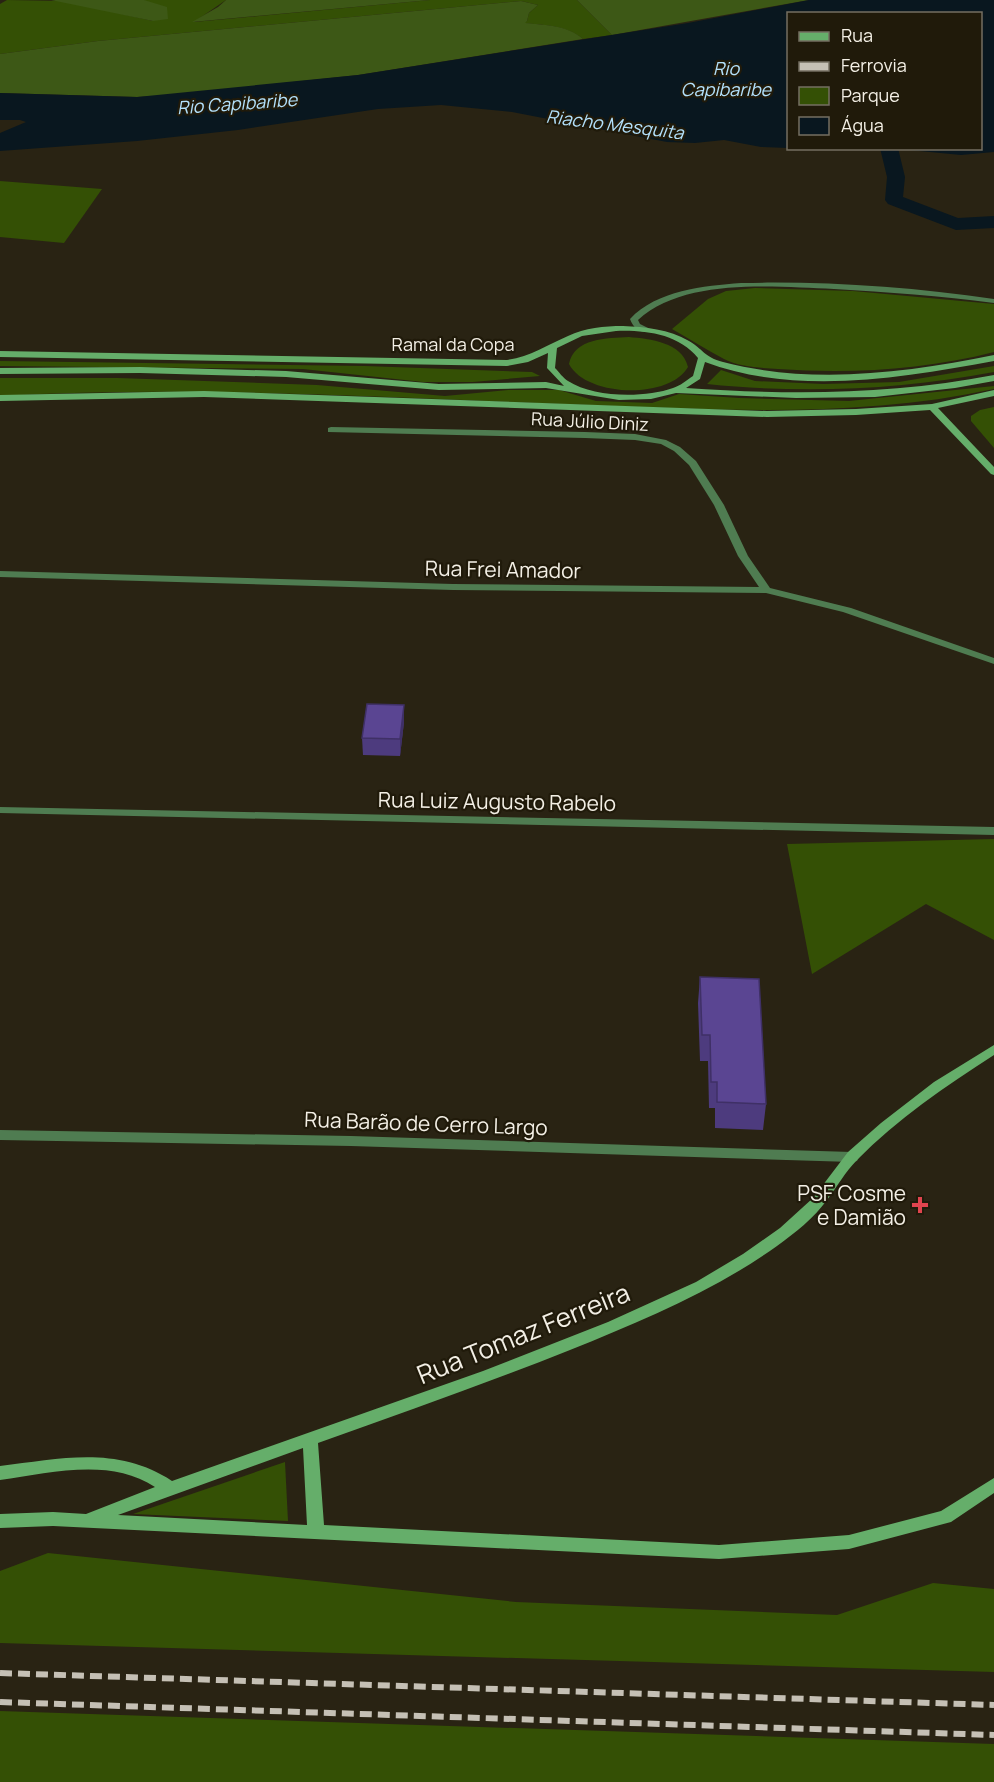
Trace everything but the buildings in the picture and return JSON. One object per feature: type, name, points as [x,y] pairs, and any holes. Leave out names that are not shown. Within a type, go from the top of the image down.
[{"type":"street","points":[[645,330],[636,325],[634,319],[649,306],[674,296],[723,286],[758,284],[850,287],[994,301]]},
{"type":"street","name":"Ramal da Copa","points":[[0,354],[522,362],[580,334],[622,328],[645,330],[682,340],[695,348],[702,358],[743,369],[774,374],[821,376],[891,374],[952,367],[994,358]]},
{"type":"street","points":[[553,349],[548,358],[548,367],[555,376],[568,385],[586,392]]},
{"type":"street","points":[[676,390],[690,384],[700,375],[704,367],[702,358]]},
{"type":"street","name":"Ramal da Copa","points":[[0,371],[140,370],[275,374],[439,387],[524,384],[633,397],[676,390]]},
{"type":"street","points":[[676,390],[813,397],[908,393],[960,386],[994,378]]},
{"type":"street","points":[[0,398],[204,394],[767,414],[932,407],[994,393]]},
{"type":"street","points":[[633,397],[633,410]]},
{"type":"street","points":[[932,407],[994,472]]},
{"type":"street","name":"Rua Júlio Diniz","points":[[331,430],[615,436],[663,442],[677,449],[693,463],[719,505],[743,556],[766,590]]},
{"type":"street","name":"Rua Frei Amador","points":[[0,574],[453,587],[766,590],[857,613],[994,661]]},
{"type":"street","name":"Rua Luiz Augusto Rabelo","points":[[0,810],[994,831]]},
{"type":"street","name":"Rua Tomaz Ferreira","points":[[0,1521],[85,1521],[169,1488],[464,1386],[634,1318],[722,1274],[776,1240],[817,1203],[852,1157],[952,1076],[994,1050]]},
{"type":"street","name":"Rua Barão de Cerro Largo","points":[[0,1135],[351,1141],[852,1157]]},
{"type":"street","points":[[310,1441],[316,1533]]},
{"type":"street","points":[[0,1473],[103,1462],[123,1464],[143,1470],[169,1488]]},
{"type":"street","points":[[85,1521],[731,1551],[849,1542],[945,1516],[994,1485]]},
{"type":"green space","points":[[7,0],[64,1],[153,21],[144,0],[226,0],[194,22],[430,0],[577,0],[612,35],[583,39],[562,28],[523,23],[538,5],[521,1],[98,41],[0,54],[0,4]]},
{"type":"green space","points":[[51,0],[144,0],[167,7],[168,19],[153,21]]},
{"type":"green space","points":[[226,0],[430,0],[192,22]]},
{"type":"green space","points":[[577,0],[809,0],[612,35]]},
{"type":"green space","points":[[521,1],[538,5],[529,13],[525,23],[563,28],[583,39],[358,75],[173,95],[137,97],[0,93],[0,54],[98,41]]},
{"type":"green space","points":[[0,181],[102,189],[64,243],[0,237]]},
{"type":"green space","points":[[755,288],[853,291],[994,304],[994,352],[914,367],[860,371],[765,368],[730,362],[672,329],[708,299],[726,291]]},
{"type":"green space","points":[[629,337],[664,343],[672,347],[685,359],[688,367],[678,378],[664,385],[628,390],[592,383],[578,375],[569,364],[572,355],[584,344],[602,339]]},
{"type":"green space","points":[[0,361],[365,366],[532,372],[540,376],[473,382],[423,382],[303,369],[0,366]]},
{"type":"green space","points":[[994,366],[994,372],[887,386],[779,389],[707,384],[721,370],[755,381],[823,384],[899,382]]},
{"type":"green space","points":[[0,378],[118,378],[317,385],[445,396],[508,390],[559,390],[596,401],[652,403],[679,394],[849,401],[994,386],[994,389],[894,404],[793,410],[742,410],[222,392],[0,396]]},
{"type":"green space","points":[[994,407],[994,448],[971,421],[971,416],[980,410]]},
{"type":"green space","points":[[994,839],[994,940],[926,904],[812,974],[787,844]]},
{"type":"green space","points":[[285,1462],[288,1521],[133,1514]]},
{"type":"green space","points":[[48,1553],[516,1602],[837,1615],[933,1583],[994,1589],[994,1672],[0,1643],[0,1571]]},
{"type":"green space","points":[[0,1711],[994,1744],[994,1782],[0,1782]]},
{"type":"water","name":"Rio Capibaribe","points":[[809,0],[994,0],[994,152],[961,155],[909,150],[982,150],[982,12],[787,12],[787,148],[761,147],[724,140],[695,143],[667,142],[512,112],[441,105],[378,109],[238,130],[137,141],[0,151],[0,133],[26,122],[0,120],[0,93],[137,97],[358,75],[688,23]]},
{"type":"waterway","name":"Riacho Mesquita","points":[[889,150],[896,177],[894,200],[956,224],[994,222]]},
{"type":"railway","points":[[0,1673],[994,1705]]},
{"type":"railway","points":[[0,1702],[994,1735]]},
{"type":"place","name":"PSF Cosme e Damião","points":[[920,1205]]}]
